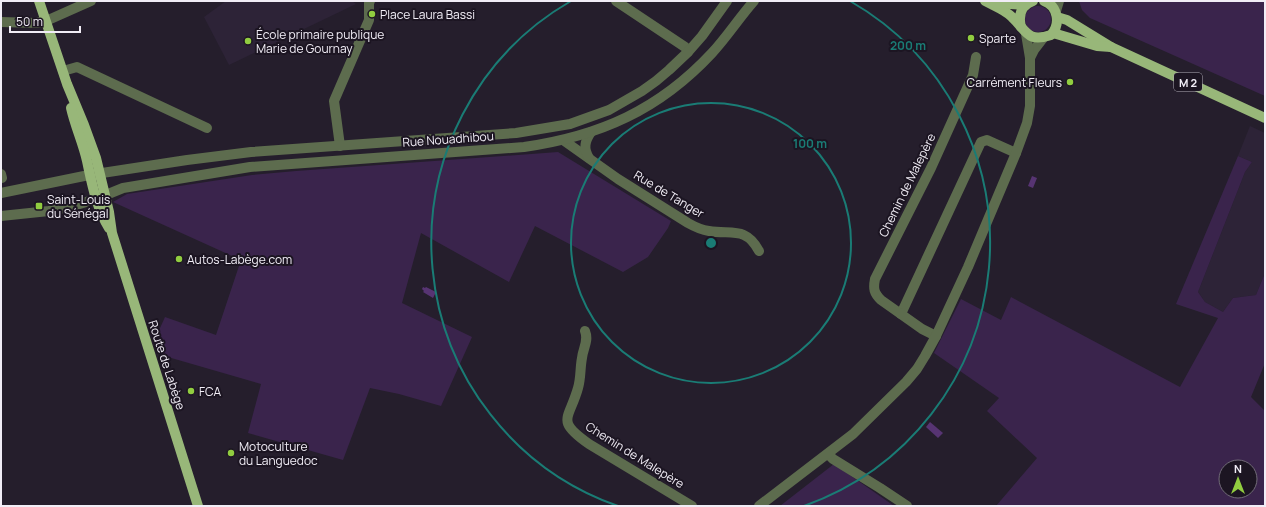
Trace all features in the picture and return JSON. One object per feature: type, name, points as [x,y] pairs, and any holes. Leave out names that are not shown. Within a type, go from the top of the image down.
[{"type":"main road","name":"Route de Labège","points":[[39,1],[63,71],[73,116],[87,160],[89,175],[100,198]]},
{"type":"main road","points":[[986,2],[1012,16],[1024,30],[1038,38],[1051,35],[1057,25],[1057,10],[1044,1]]},
{"type":"main road","points":[[986,2],[1007,5],[1029,3]]},
{"type":"main road","points":[[1024,30],[1020,15],[1022,10],[1029,3]]},
{"type":"main road","name":"M 2","points":[[1057,10],[1067,20],[1111,47],[1265,118]]},
{"type":"main road","name":"M 2","points":[[1053,33],[1097,46],[1111,47]]},
{"type":"main road","name":"Route de Labège","points":[[66,84],[84,125],[96,158],[100,173],[100,198],[105,222],[112,233],[198,506]]},
{"type":"street","points":[[1,22],[37,23],[46,21],[91,1]]},
{"type":"street","points":[[340,146],[334,101],[369,20],[370,1]]},
{"type":"street","points":[[616,1],[685,47],[688,52]]},
{"type":"street","name":"Rue Nouadhibou","points":[[1,193],[100,173],[251,152],[516,132],[570,124],[609,110],[642,91],[670,70],[702,36],[727,1]]},
{"type":"street","name":"Rue Nouadhibou","points":[[1,216],[49,211],[100,198],[123,188],[250,167],[486,150],[563,140],[591,132],[622,120],[645,108],[684,80],[712,52],[754,1]]},
{"type":"street","points":[[759,506],[853,434],[906,382],[917,369],[936,336],[968,267],[1027,123],[1030,106],[1030,58],[1024,30]]},
{"type":"street","points":[[1030,58],[1044,37]]},
{"type":"street","name":"Chemin de Malepère","points":[[936,336],[901,314],[876,295],[873,286],[875,279],[931,168],[972,75],[976,57]]},
{"type":"street","points":[[63,71],[77,67],[207,128]]},
{"type":"street","points":[[589,158],[586,153],[586,142],[591,132]]},
{"type":"street","name":"Rue de Tanger","points":[[563,140],[618,179],[688,224],[710,231],[742,234],[754,242],[759,251]]},
{"type":"street","points":[[901,314],[981,142],[987,140],[1016,153]]},
{"type":"street","name":"Chemin de Malepère","points":[[585,331],[587,340],[582,357],[579,383],[568,413],[567,421],[569,427],[576,436],[692,506]]},
{"type":"street","points":[[828,454],[832,459],[907,506]]},
{"type":"shaded area","name":"École primaire publique Marie de Gournay","points":[[226,1],[352,1],[356,4],[229,65],[204,17]]},
{"type":"shaded area","points":[[1079,1],[1265,1],[1265,96],[1090,18],[1082,10]]},
{"type":"shaded area","points":[[1038,6],[1048,9],[1051,19],[1048,29],[1038,32],[1028,29],[1025,19],[1028,9]]},
{"type":"shaded area","points":[[1250,126],[1265,133],[1265,273],[1256,295],[1233,298],[1223,312],[1205,302],[1198,292],[1245,172],[1252,162],[1238,156]]},
{"type":"shaded area","points":[[558,152],[671,221],[668,228],[648,257],[623,272],[535,226],[509,282],[421,233],[402,303],[472,337],[441,406],[399,394],[370,388],[343,460],[248,433],[261,384],[161,355],[156,337],[165,317],[216,335],[241,260],[113,202],[127,194],[252,175]]},
{"type":"shaded area","points":[[1238,156],[1252,162],[1245,172],[1198,292],[1205,302],[1223,312],[1233,298],[1256,295],[1265,273],[1265,363],[1251,397],[1265,411],[1265,506],[996,506],[1037,458],[987,411],[999,398],[934,353],[961,299],[1001,320],[1011,297],[1180,387],[1218,318],[1176,304]]},
{"type":"shaded area","points":[[1032,176],[1037,178],[1033,188],[1028,186]]},
{"type":"shaded area","points":[[423,287],[436,292],[433,298],[423,292]]},
{"type":"shaded area","points":[[930,422],[943,433],[938,438],[926,427]]},
{"type":"shaded area","points":[[834,464],[894,506],[780,506]]},
{"type":"place","name":"Place Laura Bassi","points":[[372,14]]},
{"type":"place","name":"Sparte","points":[[971,38]]},
{"type":"place","name":"École primaire publique Marie de Gournay","points":[[248,41]]},
{"type":"place","name":"Carrément Fleurs","points":[[1070,82]]},
{"type":"place","name":"Saint-Louis du Sénégal","points":[[39,206]]},
{"type":"place","name":"Autos-Labège.com","points":[[179,259]]},
{"type":"place","name":"FCA","points":[[191,391]]},
{"type":"place","name":"Motoculture du Languedoc","points":[[231,453]]}]
